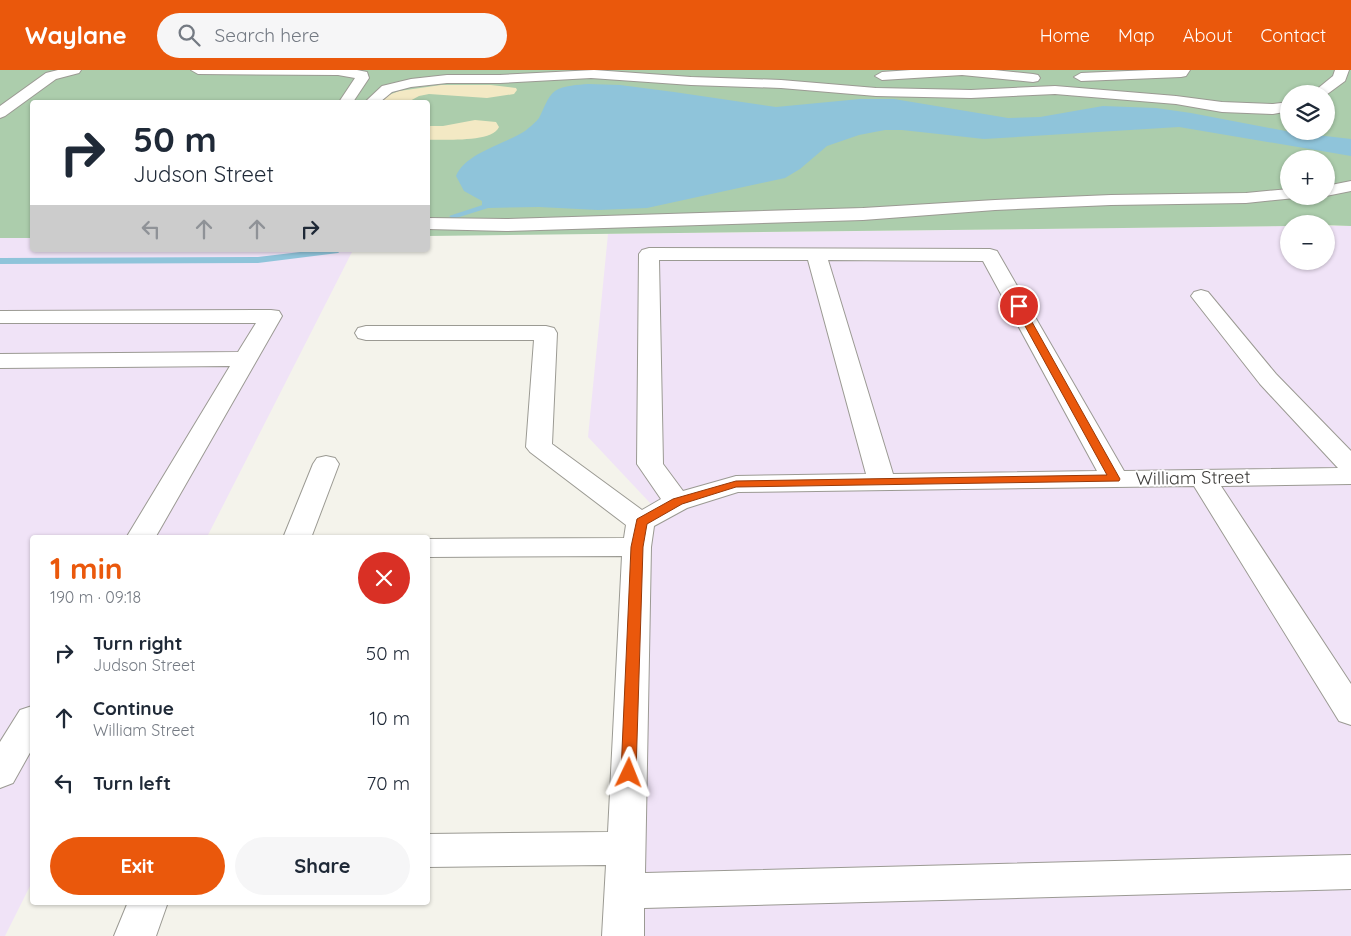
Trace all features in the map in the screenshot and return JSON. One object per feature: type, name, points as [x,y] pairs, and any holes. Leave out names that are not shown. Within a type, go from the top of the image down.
[{"type":"street","points":[[0,114],[51,76],[74,70]]},
{"type":"street","points":[[198,70],[344,72],[362,74],[362,78],[347,100]]},
{"type":"street","points":[[773,70],[864,76],[962,71],[1037,78],[1181,73],[1183,70]]},
{"type":"street","points":[[1330,85],[1340,78],[1342,70]]},
{"type":"street","points":[[374,100],[387,89],[412,83],[447,79],[500,79],[591,74],[691,81],[781,84],[876,92],[971,94],[1055,90],[1167,99],[1222,107],[1280,108]]},
{"type":"street","points":[[0,114],[24,115]]},
{"type":"street","points":[[1335,189],[1351,186]]},
{"type":"street","points":[[430,224],[506,225],[853,214],[995,205],[1111,200],[1246,198],[1280,195]]},
{"type":"street","points":[[678,502],[650,464],[649,254],[990,255],[1115,479]]},
{"type":"street","points":[[816,255],[882,482]]},
{"type":"street","points":[[1201,296],[1268,379],[1351,466]]},
{"type":"street","points":[[0,318],[271,316],[142,535]]},
{"type":"street","points":[[366,333],[546,333],[539,447],[639,535]]},
{"type":"street","points":[[0,361],[246,359]]},
{"type":"street","points":[[297,535],[326,464]]},
{"type":"street","name":"William Street","points":[[639,535],[678,502],[736,484],[1351,476]]},
{"type":"street","points":[[1202,477],[1351,712]]},
{"type":"street","points":[[430,548],[639,535]]},
{"type":"street","points":[[623,936],[639,535]]},
{"type":"street","points":[[0,773],[30,722]]},
{"type":"street","points":[[430,851],[626,848]]},
{"type":"street","points":[[624,891],[1351,872]]},
{"type":"street","points":[[135,936],[147,905]]},
{"type":"shaded area","points":[[1280,226],[1280,270],[1335,270],[1335,226],[1351,226],[1351,936],[643,936],[651,504],[588,437],[608,234]]},
{"type":"shaded area","points":[[0,238],[30,238],[30,252],[352,252],[208,535],[30,535],[30,886],[5,936],[0,936]]},
{"type":"green space","points":[[0,70],[1351,70],[1351,226],[1335,225],[1335,215],[1280,215],[1280,226],[430,236],[430,100],[30,100],[30,238],[0,238]]},
{"type":"sand","points":[[441,85],[491,85],[516,88],[517,90],[514,94],[487,98],[429,94],[412,100],[379,100],[399,91]]},
{"type":"sand","points":[[475,120],[496,122],[499,127],[495,132],[478,138],[430,140],[430,126],[443,126]]},
{"type":"water","points":[[588,84],[620,85],[776,107],[860,99],[894,99],[1008,118],[1040,117],[1103,106],[1156,108],[1280,130],[1280,140],[1335,140],[1335,137],[1351,139],[1351,156],[1335,153],[1335,150],[1315,150],[1179,127],[984,139],[902,130],[885,130],[859,135],[827,146],[800,169],[785,178],[647,208],[598,210],[539,207],[488,208],[482,205],[482,201],[464,191],[456,176],[461,168],[477,155],[525,131],[539,118],[552,94],[567,86]]},
{"type":"waterway","points":[[453,216],[501,201]]},
{"type":"waterway","points":[[0,261],[258,260],[322,252]]},
{"type":"route","points":[[629,773],[637,547],[641,522],[678,502],[736,484],[1115,479],[1019,306]]}]
